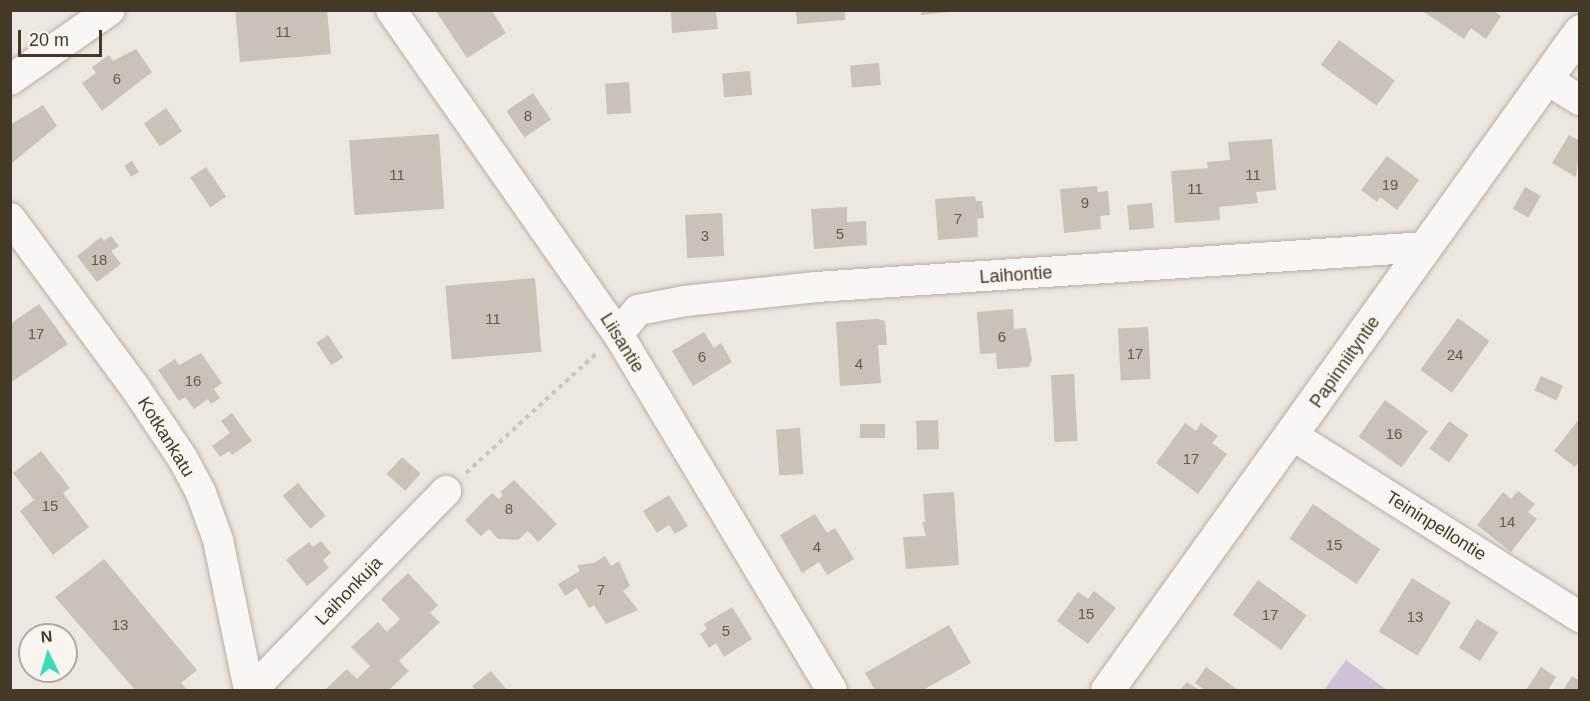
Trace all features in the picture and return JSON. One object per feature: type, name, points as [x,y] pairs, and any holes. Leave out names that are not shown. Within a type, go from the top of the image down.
[{"type":"street","points":[[10,80],[110,10]]},
{"type":"street","name":"Liisantie","points":[[391,10],[618,334],[832,690]]},
{"type":"street","name":"Papinniityntie","points":[[1107,690],[1580,31]]},
{"type":"street","points":[[1546,79],[1580,100]]},
{"type":"street","name":"Kotkankatu","points":[[10,218],[134,386],[183,459],[201,493],[218,540],[251,690]]},
{"type":"street","name":"Laihontie","points":[[618,334],[638,310],[685,301],[816,287],[1426,247]]},
{"type":"street","name":"Teininpellontie","points":[[1292,435],[1580,617]]},
{"type":"street","name":"Laihonkuja","points":[[251,690],[446,491]]},
{"type":"path","points":[[446,491],[618,334]]},
{"type":"shaded area","points":[[1346,660],[1387,690],[1324,690]]},
{"type":"building","points":[[235,10],[327,10],[331,54],[240,62]]},
{"type":"building","points":[[435,10],[491,10],[506,33],[467,58]]},
{"type":"building","points":[[671,10],[716,10],[718,29],[672,33]]},
{"type":"building","points":[[796,10],[845,10],[845,20],[797,24]]},
{"type":"building","points":[[921,10],[948,10],[948,12],[921,15]]},
{"type":"building","points":[[1421,10],[1492,10],[1501,16],[1486,39],[1471,28],[1464,39]]},
{"type":"building","points":[[1339,40],[1395,81],[1377,106],[1321,65]]},
{"type":"building","points":[[136,49],[152,72],[102,111],[82,83],[96,73],[92,67],[109,55],[113,61]]},
{"type":"building","points":[[879,63],[881,85],[852,87],[850,66]]},
{"type":"building","points":[[750,71],[752,95],[724,97],[722,73]]},
{"type":"building","points":[[629,82],[631,113],[607,115],[605,84]]},
{"type":"building","points":[[533,93],[551,120],[524,137],[506,111]]},
{"type":"building","points":[[43,105],[57,126],[12,163],[10,125]]},
{"type":"building","points":[[166,108],[182,131],[160,146],[144,123]]},
{"type":"building","points":[[439,134],[444,209],[354,215],[349,140]]},
{"type":"building","points":[[1569,135],[1580,141],[1576,177],[1552,163]]},
{"type":"building","points":[[1272,139],[1276,190],[1256,192],[1258,203],[1219,207],[1220,220],[1175,223],[1171,171],[1208,168],[1207,162],[1230,160],[1228,142]]},
{"type":"building","points":[[1387,156],[1419,180],[1397,210],[1380,197],[1377,202],[1361,190]]},
{"type":"building","points":[[132,161],[139,172],[131,177],[124,166]]},
{"type":"building","points":[[206,167],[226,197],[210,207],[190,178]]},
{"type":"building","points":[[1097,186],[1098,192],[1108,191],[1110,215],[1100,216],[1101,229],[1064,233],[1060,189]]},
{"type":"building","points":[[1525,187],[1541,196],[1529,218],[1513,209]]},
{"type":"building","points":[[975,196],[976,201],[982,201],[984,218],[977,219],[978,237],[938,240],[935,199]]},
{"type":"building","points":[[1152,203],[1154,228],[1129,230],[1127,205]]},
{"type":"building","points":[[847,207],[847,222],[866,221],[867,245],[814,249],[811,209]]},
{"type":"building","points":[[722,213],[724,256],[687,258],[685,215]]},
{"type":"building","points":[[111,236],[119,246],[111,251],[121,264],[97,282],[77,256],[101,237],[104,241]]},
{"type":"building","points":[[535,278],[541,352],[452,360],[445,286]]},
{"type":"building","points":[[39,304],[68,344],[10,383],[10,324]]},
{"type":"building","points":[[1013,309],[1014,329],[1026,328],[1032,360],[1029,367],[997,369],[996,353],[980,354],[977,312]]},
{"type":"building","points":[[1458,318],[1490,341],[1452,393],[1420,370]]},
{"type":"building","points":[[877,319],[885,321],[887,345],[878,345],[881,383],[840,386],[836,322]]},
{"type":"building","points":[[1148,327],[1151,379],[1121,380],[1118,329]]},
{"type":"building","points":[[704,332],[714,348],[721,343],[732,362],[693,386],[672,351]]},
{"type":"building","points":[[328,335],[343,357],[331,365],[316,343]]},
{"type":"building","points":[[201,353],[222,383],[214,389],[220,398],[211,404],[208,399],[194,409],[185,397],[179,401],[158,370],[175,359],[179,365]]},
{"type":"building","points":[[1074,374],[1078,441],[1055,442],[1051,375]]},
{"type":"building","points":[[1541,376],[1563,386],[1556,400],[1534,391]]},
{"type":"building","points":[[1385,400],[1428,431],[1401,468],[1359,436]]},
{"type":"building","points":[[232,413],[252,441],[232,455],[229,451],[220,457],[212,446],[230,433],[221,421]]},
{"type":"building","points":[[1580,418],[1580,461],[1575,467],[1554,451]]},
{"type":"building","points":[[938,420],[939,449],[917,450],[916,421]]},
{"type":"building","points":[[1449,421],[1469,435],[1449,463],[1429,449]]},
{"type":"building","points":[[1185,423],[1196,431],[1201,423],[1218,436],[1212,443],[1227,454],[1198,494],[1156,463]]},
{"type":"building","points":[[860,424],[885,424],[885,438],[860,438]]},
{"type":"building","points":[[800,428],[803,474],[779,476],[776,430]]},
{"type":"building","points":[[41,451],[70,488],[63,493],[89,527],[53,555],[20,511],[34,500],[13,473]]},
{"type":"building","points":[[402,457],[421,474],[405,491],[387,474]]},
{"type":"building","points":[[514,480],[557,524],[538,542],[528,531],[518,540],[498,539],[489,529],[481,536],[465,520],[492,493],[499,499],[503,495],[500,492]]},
{"type":"building","points":[[298,483],[326,516],[310,529],[283,496]]},
{"type":"building","points":[[1518,491],[1535,504],[1528,512],[1537,519],[1511,552],[1477,525],[1503,492],[1511,499]]},
{"type":"building","points":[[954,492],[959,565],[906,569],[903,537],[926,536],[922,522],[925,522],[923,494]]},
{"type":"building","points":[[669,495],[688,526],[675,534],[669,525],[657,533],[643,511]]},
{"type":"building","points":[[1313,504],[1380,549],[1357,584],[1290,539]]},
{"type":"building","points":[[815,514],[827,533],[835,528],[854,559],[827,575],[819,562],[802,573],[780,535]]},
{"type":"building","points":[[321,541],[331,553],[323,560],[329,568],[307,586],[286,560],[309,542],[313,547]]},
{"type":"building","points":[[605,556],[611,566],[619,561],[630,586],[623,591],[638,610],[606,624],[594,605],[589,608],[577,588],[565,596],[558,584],[580,571],[577,565],[594,563]]},
{"type":"building","points":[[104,559],[197,670],[181,683],[187,690],[135,690],[55,597]]},
{"type":"building","points":[[408,573],[438,605],[430,613],[440,622],[399,661],[409,671],[389,690],[325,690],[347,669],[357,679],[370,666],[351,647],[378,622],[387,632],[400,619],[381,599]]},
{"type":"building","points":[[1412,578],[1451,602],[1418,656],[1379,631]]},
{"type":"building","points":[[1258,580],[1307,615],[1281,650],[1233,615]]},
{"type":"building","points":[[1094,591],[1116,608],[1088,644],[1057,621],[1078,592],[1088,599]]},
{"type":"building","points":[[732,607],[752,639],[724,657],[716,643],[709,648],[700,634],[707,629],[704,624]]},
{"type":"building","points":[[1477,619],[1498,632],[1480,661],[1459,648]]},
{"type":"building","points":[[949,625],[971,663],[923,690],[875,690],[865,673]]},
{"type":"building","points":[[1206,667],[1238,690],[1205,690],[1195,683]]},
{"type":"building","points":[[1541,667],[1556,677],[1548,690],[1526,690]]},
{"type":"building","points":[[491,671],[507,690],[475,690],[472,686]]},
{"type":"building","points":[[1572,676],[1580,681],[1580,690],[1563,690]]},
{"type":"building","points":[[1187,682],[1199,690],[1180,690]]}]
